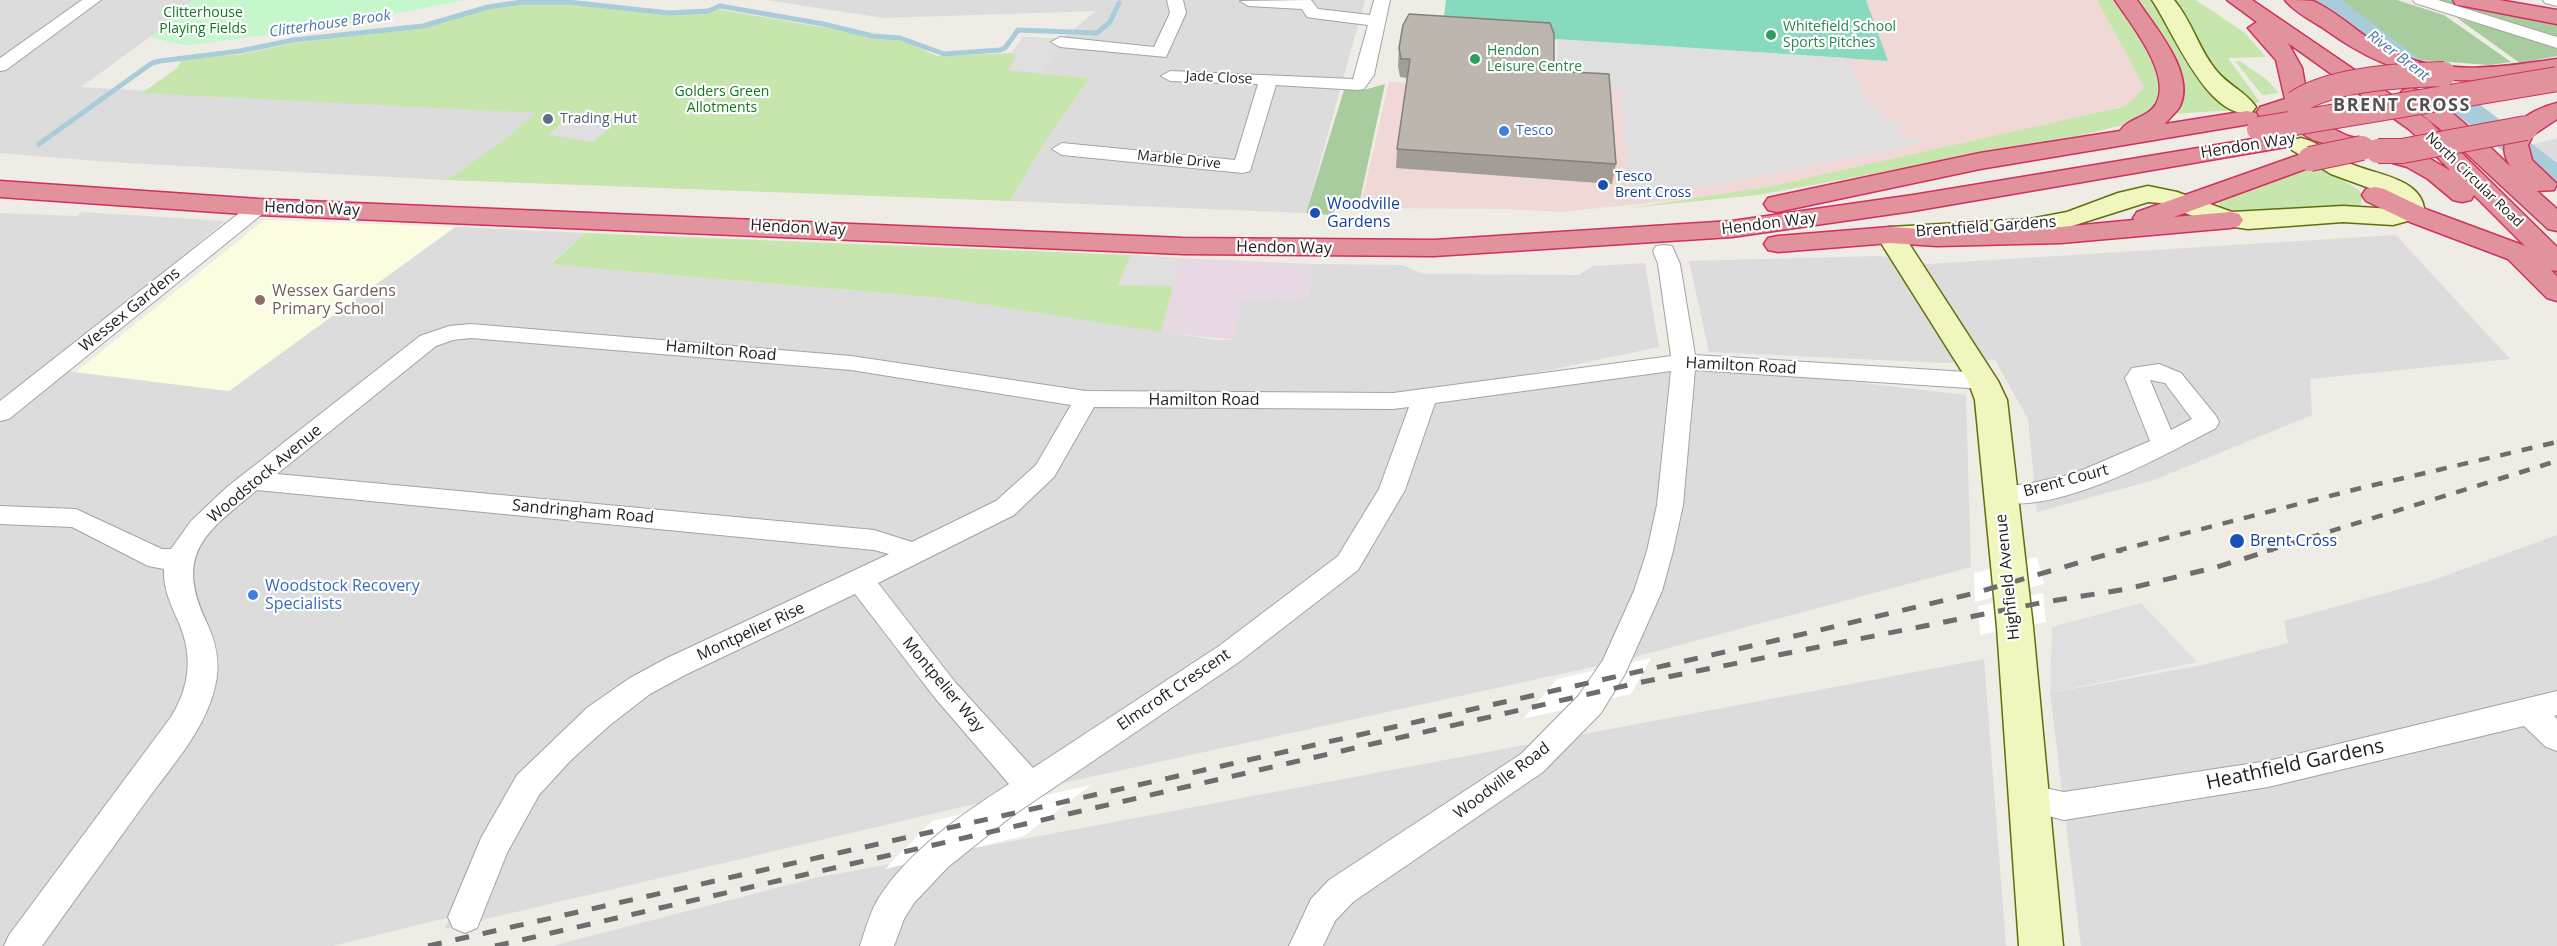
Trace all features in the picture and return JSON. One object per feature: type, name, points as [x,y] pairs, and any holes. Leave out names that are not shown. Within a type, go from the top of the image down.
[{"type":"highway","points":[[2111,138],[2162,116],[2170,103],[2173,90],[2171,76],[2157,48],[2126,0]]},
{"type":"highway","name":"North Circular Road","points":[[2270,0],[2372,67],[2448,123],[2557,223]]},
{"type":"highway","points":[[2296,0],[2384,57],[2508,92],[2530,108],[2539,120]]},
{"type":"highway","points":[[2464,0],[2557,16]]},
{"type":"highway","points":[[2230,4],[2265,33],[2287,56],[2294,70],[2296,101],[2294,111],[2298,119],[2307,127],[2370,149],[2409,159],[2436,172],[2483,215],[2557,292]]},
{"type":"highway","name":"North Circular Road","points":[[2230,4],[2298,38],[2419,125],[2557,263]]},
{"type":"highway","points":[[2101,230],[2185,204],[2273,133],[2296,101],[2309,93],[2429,73],[2491,75],[2557,66]]},
{"type":"highway","name":"Hendon Way","points":[[0,189],[259,207],[1183,246],[1320,249],[1434,248],[1721,230],[1816,219],[2557,79]]},
{"type":"highway","name":"Hendon Way","points":[[0,168],[267,186],[1327,230],[1566,224],[1767,206],[2557,93]]},
{"type":"highway","points":[[1767,206],[1980,161],[2111,138],[2273,133],[2370,149],[2402,151],[2539,120]]},
{"type":"highway","points":[[2539,120],[2516,140],[2515,150],[2520,162],[2554,191]]},
{"type":"highway","points":[[2409,212],[2518,253]]},
{"type":"highway","points":[[1434,248],[1608,254],[1890,235],[1985,237],[2061,235],[2230,220]]},
{"type":"street","points":[[0,66],[93,0]]},
{"type":"street","points":[[1060,42],[1160,53],[1179,13],[1175,0]]},
{"type":"street","points":[[1269,79],[1358,85],[1365,75],[1382,0]]},
{"type":"street","points":[[2163,0],[2180,23],[2206,74],[2224,93],[2273,133],[2340,169],[2384,183],[2401,193],[2409,201],[2409,212]]},
{"type":"street","points":[[2421,0],[2557,43]]},
{"type":"street","points":[[2551,0],[2557,1]]},
{"type":"street","points":[[1248,2],[1307,4],[1313,13],[1378,21]]},
{"type":"street","name":"Jade Close","points":[[1170,76],[1253,81],[1269,79]]},
{"type":"street","name":"Marble Drive","points":[[1062,148],[1243,167],[1269,79]]},
{"type":"street","points":[[2340,169],[2368,204]]},
{"type":"street","name":"Brentfield Gardens","points":[[1890,235],[1931,230],[2043,226],[2076,218],[2144,194],[2157,194],[2230,220],[2368,204],[2384,218],[2409,212]]},
{"type":"street","name":"Wessex Gardens","points":[[0,413],[259,207]]},
{"type":"street","name":"Highfield Avenue","points":[[1890,235],[1983,381],[1991,400],[1999,494],[2015,627],[2041,946]]},
{"type":"street","points":[[1664,251],[1669,264],[1684,362]]},
{"type":"street","name":"Hamilton Road","points":[[428,341],[448,333],[471,331],[777,355],[851,363],[1086,399],[1394,401],[1684,362],[1983,381]]},
{"type":"street","name":"Woodstock Avenue","points":[[180,559],[194,537],[220,509],[428,341]]},
{"type":"street","name":"Woodville Road","points":[[1306,946],[1323,910],[1341,891],[1532,763],[1564,733],[1608,679],[1632,630],[1660,551],[1670,505],[1684,362]]},
{"type":"street","name":"Elmcroft Crescent","points":[[877,946],[889,912],[920,872],[1001,806],[1229,654],[1348,563],[1392,490],[1425,397]]},
{"type":"street","name":"Montpelier Rise","points":[[465,917],[493,848],[528,785],[560,751],[599,716],[640,686],[675,667],[987,519],[1021,496],[1046,471],[1086,399]]},
{"type":"street","name":"Brent Court","points":[[1999,494],[2029,495],[2106,473],[2164,444]]},
{"type":"street","name":"Sandringham Road","points":[[253,481],[874,540],[896,545],[910,554]]},
{"type":"street","points":[[0,515],[76,518],[158,559],[180,559],[178,590],[200,645],[203,665],[201,688],[188,719],[21,946]]},
{"type":"street","name":"Montpelier Way","points":[[860,580],[945,690],[1030,786]]},
{"type":"street","points":[[2543,708],[2557,738]]},
{"type":"street","name":"Heathfield Gardens","points":[[2030,799],[2064,806],[2268,774],[2543,708]]},
{"type":"shaded area","points":[[0,0],[193,0],[150,37],[81,87],[537,113],[500,143],[446,180],[110,162],[0,153]]},
{"type":"shaded area","points":[[766,0],[1365,0],[1306,213],[1010,201],[1050,134],[1090,78],[1043,74],[1062,39],[1096,11],[883,18]]},
{"type":"shaded area","points":[[1866,0],[2097,0],[2144,87],[2132,102],[2101,113],[1767,187],[1709,197],[1560,212],[1507,209],[1360,208],[1389,82],[1558,89],[1557,39],[1887,61]]},
{"type":"shaded area","points":[[1023,37],[1062,39],[1043,74],[1008,70],[1016,55],[1012,53]]},
{"type":"shaded area","points":[[1557,39],[1849,58],[1864,97],[1879,112],[1903,127],[1895,134],[1925,142],[1712,186],[1657,193],[1645,191],[1629,185],[1620,91],[1557,87]]},
{"type":"shaded area","points":[[570,115],[608,121],[612,126],[593,142],[549,135]]},
{"type":"shaded area","points":[[2557,138],[2557,165],[2528,150],[2532,145]]},
{"type":"shaded area","points":[[81,212],[225,221],[0,409],[0,213],[77,216]]},
{"type":"shaded area","name":"Wessex Gardens Primary School","points":[[264,220],[455,227],[229,391],[76,372]]},
{"type":"shaded area","points":[[455,227],[585,233],[552,262],[566,266],[942,298],[1217,340],[1233,340],[1241,299],[1308,297],[1311,264],[1402,265],[1424,274],[1579,275],[1593,266],[1645,263],[1659,347],[1436,394],[1684,362],[1966,395],[1971,567],[1620,661],[1063,783],[444,929],[451,917],[332,946],[0,946],[0,419],[64,371],[229,391]]},
{"type":"shaded area","points":[[2396,235],[2510,359],[2310,379],[2312,415],[2154,480],[2037,512],[2028,419],[1995,360],[1945,363],[1709,352],[1689,261],[1879,256],[1928,264]]},
{"type":"shaded area","points":[[1130,255],[1181,258],[1174,286],[1118,285]]},
{"type":"shaded area","points":[[1181,258],[1311,264],[1308,297],[1241,299],[1233,340],[1161,332]]},
{"type":"shaded area","points":[[2557,535],[2557,946],[2081,946],[2050,693],[2203,665],[2288,643],[2284,621],[2436,579]]},
{"type":"shaded area","points":[[2141,603],[2197,662],[2050,693],[2052,627]]},
{"type":"shaded area","points":[[1984,659],[2006,946],[552,946],[815,878]]},
{"type":"green space","name":"Clitterhouse Playing Fields","points":[[193,0],[465,0],[343,24],[192,45],[150,37]]},
{"type":"green space","points":[[1446,0],[1866,0],[1888,61],[1442,32]]},
{"type":"green space","points":[[2097,0],[2120,0],[2165,79],[2158,111],[2130,123],[2083,135],[1758,195],[1630,208],[1767,187],[2118,108],[2132,101],[2144,87]]},
{"type":"green space","points":[[2132,0],[2155,0],[2177,32],[2194,72],[2210,90],[2206,91],[2234,110],[2173,114],[2183,101],[2182,90]]},
{"type":"green space","points":[[2172,0],[2196,0],[2245,33],[2266,57],[2228,58],[2260,102],[2250,105],[2224,85],[2204,55],[2190,24]]},
{"type":"green space","points":[[2339,0],[2397,0],[2444,15],[2511,62],[2490,65],[2420,60]]},
{"type":"green space","points":[[2435,0],[2455,0],[2557,20],[2557,37]]},
{"type":"green space","name":"Golders Green Allotments","points":[[521,4],[567,4],[668,15],[717,9],[907,42],[937,56],[1012,53],[1023,37],[1062,39],[1043,74],[1090,78],[1050,134],[1010,201],[446,180],[500,143],[536,113],[142,93],[177,68],[182,60],[242,54],[294,43],[421,28],[490,9]]},
{"type":"green space","points":[[2457,18],[2538,40],[2557,48],[2557,56],[2520,63]]},
{"type":"green space","points":[[2235,61],[2240,61],[2266,79],[2279,93],[2262,95]]},
{"type":"green space","points":[[1385,84],[1358,209],[1338,208],[1329,215],[1306,213],[1344,90],[1364,90]]},
{"type":"green space","points":[[2319,166],[2359,190],[2363,196],[2361,204],[2349,209],[2235,213],[2221,208],[2217,200]]},
{"type":"green space","points":[[585,233],[1181,258],[1161,332],[942,298],[565,266],[552,263]]},
{"type":"pier","points":[[2037,557],[2044,584],[1975,602],[1974,573]]},
{"type":"pier","points":[[2043,593],[2046,622],[1980,635],[1978,606]]},
{"type":"pier","points":[[1651,658],[1631,694],[1523,719],[1557,679]]},
{"type":"pier","points":[[1091,785],[1024,836],[885,869],[932,821]]},
{"type":"building","points":[[1409,14],[1550,23],[1554,34],[1554,71],[1609,74],[1616,164],[1397,149],[1410,59],[1401,59],[1399,48],[1403,25]]},
{"type":"waterway","name":"River Brent","points":[[2325,0],[2557,178]]},
{"type":"waterway","name":"Clitterhouse Brook","points":[[39,144],[152,63],[240,51],[294,40],[423,26],[488,7],[522,2],[568,2],[669,13],[708,11],[720,6],[823,24],[873,36],[900,38],[944,54],[1000,50],[1005,48],[1018,30],[1097,33],[1110,22],[1119,3]]},
{"type":"railway","points":[[2116,551],[2357,489],[2557,442]]},
{"type":"railway","points":[[2267,551],[2557,461]]},
{"type":"railway","points":[[428,946],[1782,639],[1975,593],[2122,550]]},
{"type":"railway","points":[[495,946],[1637,683],[2045,602],[2127,589],[2217,567],[2272,550]]},
{"type":"place","name":"Whitefield School Sports Pitches","points":[[1771,35]]},
{"type":"place","name":"Hendon Leisure Centre","points":[[1475,59]]},
{"type":"place","name":"Trading Hut","points":[[548,119]]},
{"type":"place","name":"Tesco","points":[[1504,131]]},
{"type":"place","name":"Tesco Brent Cross","points":[[1603,185]]},
{"type":"place","name":"Woodville Gardens","points":[[1315,213]]},
{"type":"place","name":"Wessex Gardens Primary School","points":[[260,300]]},
{"type":"place","name":"Brent Cross","points":[[2237,541]]},
{"type":"place","name":"Woodstock Recovery Specialists","points":[[253,595]]},
{"type":"district","name":"BRENT CROSS","points":[[2402,106]]}]
